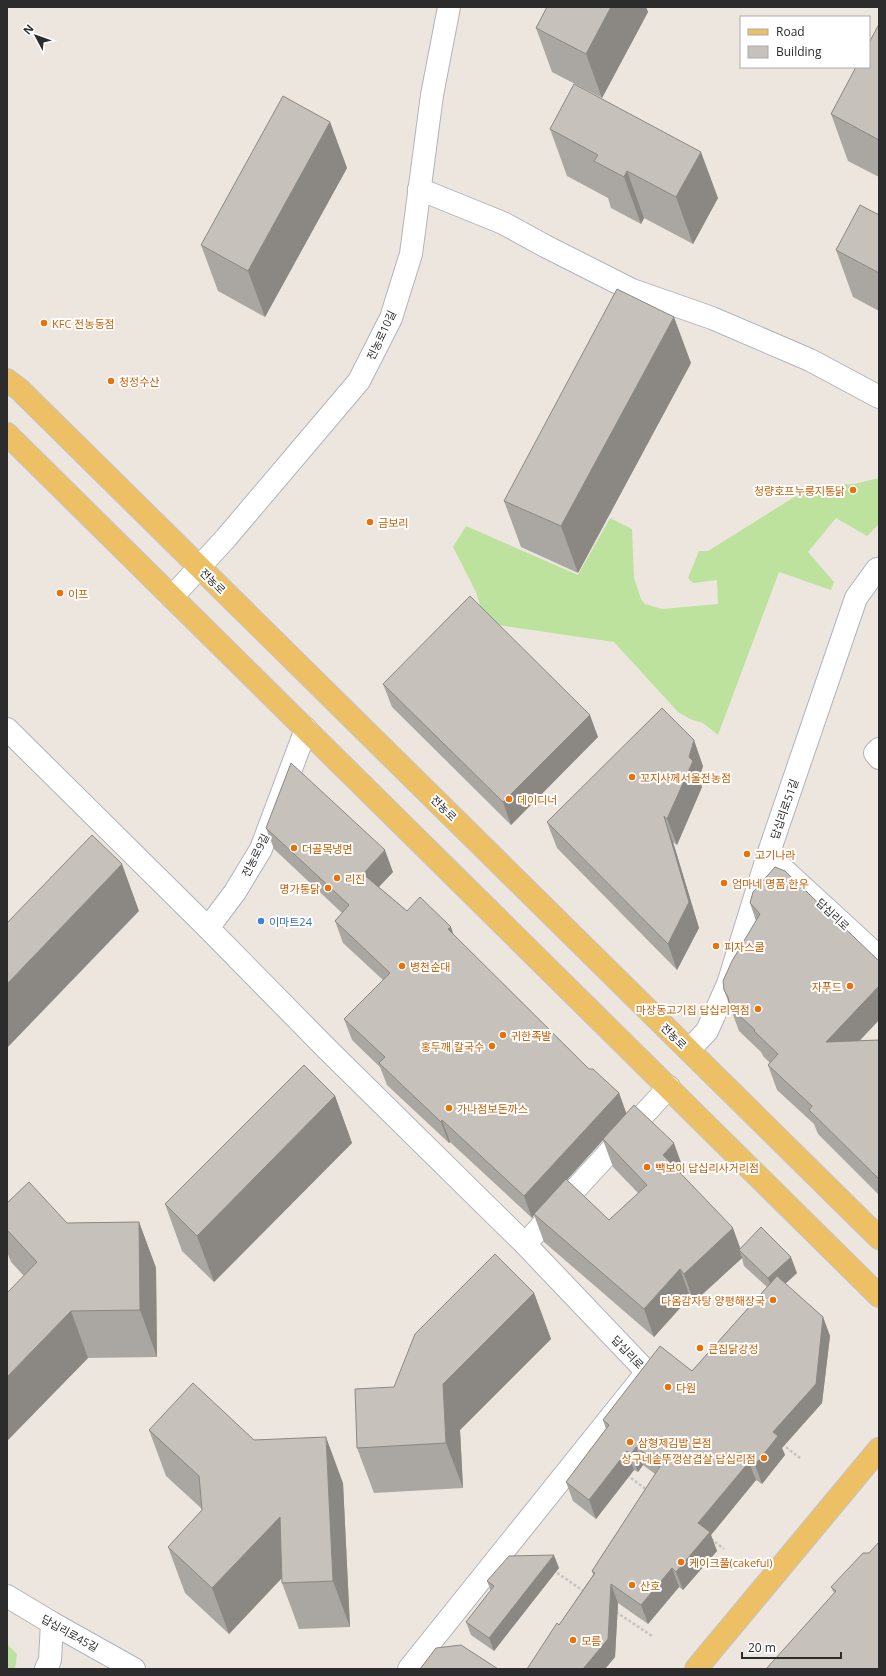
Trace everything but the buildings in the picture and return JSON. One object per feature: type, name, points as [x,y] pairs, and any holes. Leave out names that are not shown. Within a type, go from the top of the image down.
[{"type":"main road","name":"전농로","points":[[7,380],[19,389],[200,567],[879,1238]]},
{"type":"main road","points":[[7,434],[670,1087],[879,1296]]},
{"type":"main road","points":[[696,1669],[879,1449]]},
{"type":"street","name":"전농로10길","points":[[172,597],[200,567],[359,381],[391,318],[411,254],[432,95],[449,7]]},
{"type":"street","points":[[419,189],[503,223],[632,290],[712,318],[810,360],[879,397]]},
{"type":"street","name":"답십리로51길","points":[[689,1050],[707,1031],[728,984],[768,855],[856,598],[877,570],[879,572]]},
{"type":"street","points":[[7,729],[208,928],[327,1049],[525,1244],[670,1087]]},
{"type":"street","name":"전농로9길","points":[[208,928],[235,892],[261,848],[306,729]]},
{"type":"street","points":[[879,749],[875,753],[879,758]]},
{"type":"street","name":"답십리로","points":[[768,855],[879,957]]},
{"type":"street","name":"답십리로","points":[[408,1669],[647,1372],[525,1244]]},
{"type":"street","name":"답십리로45길","points":[[7,1596],[134,1669]]},
{"type":"street","points":[[46,1669],[50,1660],[52,1623]]},
{"type":"path","points":[[781,1444],[800,1458]]},
{"type":"path","points":[[626,1474],[650,1492]]},
{"type":"path","points":[[706,1535],[724,1549]]},
{"type":"path","points":[[549,1568],[588,1594]]},
{"type":"path","points":[[613,1611],[652,1636]]},
{"type":"green space","points":[[879,478],[879,524],[867,536],[836,518],[808,552],[834,582],[831,590],[779,572],[718,735],[703,723],[690,719],[678,712],[614,642],[485,623],[476,592],[453,547],[466,526],[578,575],[610,518],[632,529],[634,578],[641,599],[645,604],[662,609],[718,604],[717,580],[693,583],[688,578],[699,551],[708,551],[812,486],[854,484]]},
{"type":"green space","points":[[7,1644],[17,1654],[15,1669],[7,1669]]},
{"type":"place","name":"KFC 전농동점","points":[[44,323]]},
{"type":"place","name":"청정수산","points":[[111,381]]},
{"type":"place","name":"청량호프누룽지통닭","points":[[853,490]]},
{"type":"place","name":"금보리","points":[[370,522]]},
{"type":"place","name":"이프","points":[[60,593]]},
{"type":"place","name":"꼬지사께서울전농점","points":[[632,777]]},
{"type":"place","name":"데이디너","points":[[509,799]]},
{"type":"place","name":"더골목냉면","points":[[294,848]]},
{"type":"place","name":"고기나라","points":[[747,854]]},
{"type":"place","name":"리진","points":[[337,878]]},
{"type":"place","name":"엄마네 명품 한우","points":[[724,883]]},
{"type":"place","name":"명가통닭","points":[[328,888]]},
{"type":"place","name":"이마트24","points":[[261,921]]},
{"type":"place","name":"피자스쿨","points":[[716,946]]},
{"type":"place","name":"병천순대","points":[[402,966]]},
{"type":"place","name":"자푸드","points":[[850,986]]},
{"type":"place","name":"마장동고기집 답십리역점","points":[[758,1009]]},
{"type":"place","name":"귀한족발","points":[[503,1035]]},
{"type":"place","name":"홍두깨 칼국수","points":[[492,1046]]},
{"type":"place","name":"가나점보돈까스","points":[[449,1108]]},
{"type":"place","name":"빽보이 답십리사거리점","points":[[647,1167]]},
{"type":"place","name":"다옴감자탕 양평해장국","points":[[773,1300]]},
{"type":"place","name":"큰집닭강정","points":[[700,1348]]},
{"type":"place","name":"다원","points":[[668,1387]]},
{"type":"place","name":"삼형제김밥 본점","points":[[630,1442]]},
{"type":"place","name":"상구네솥뚜껑삼겹살 답십리점","points":[[764,1458]]},
{"type":"place","name":"케이크풀(cakeful)","points":[[681,1562]]},
{"type":"place","name":"산호","points":[[632,1585]]},
{"type":"place","name":"모름","points":[[573,1640]]}]
